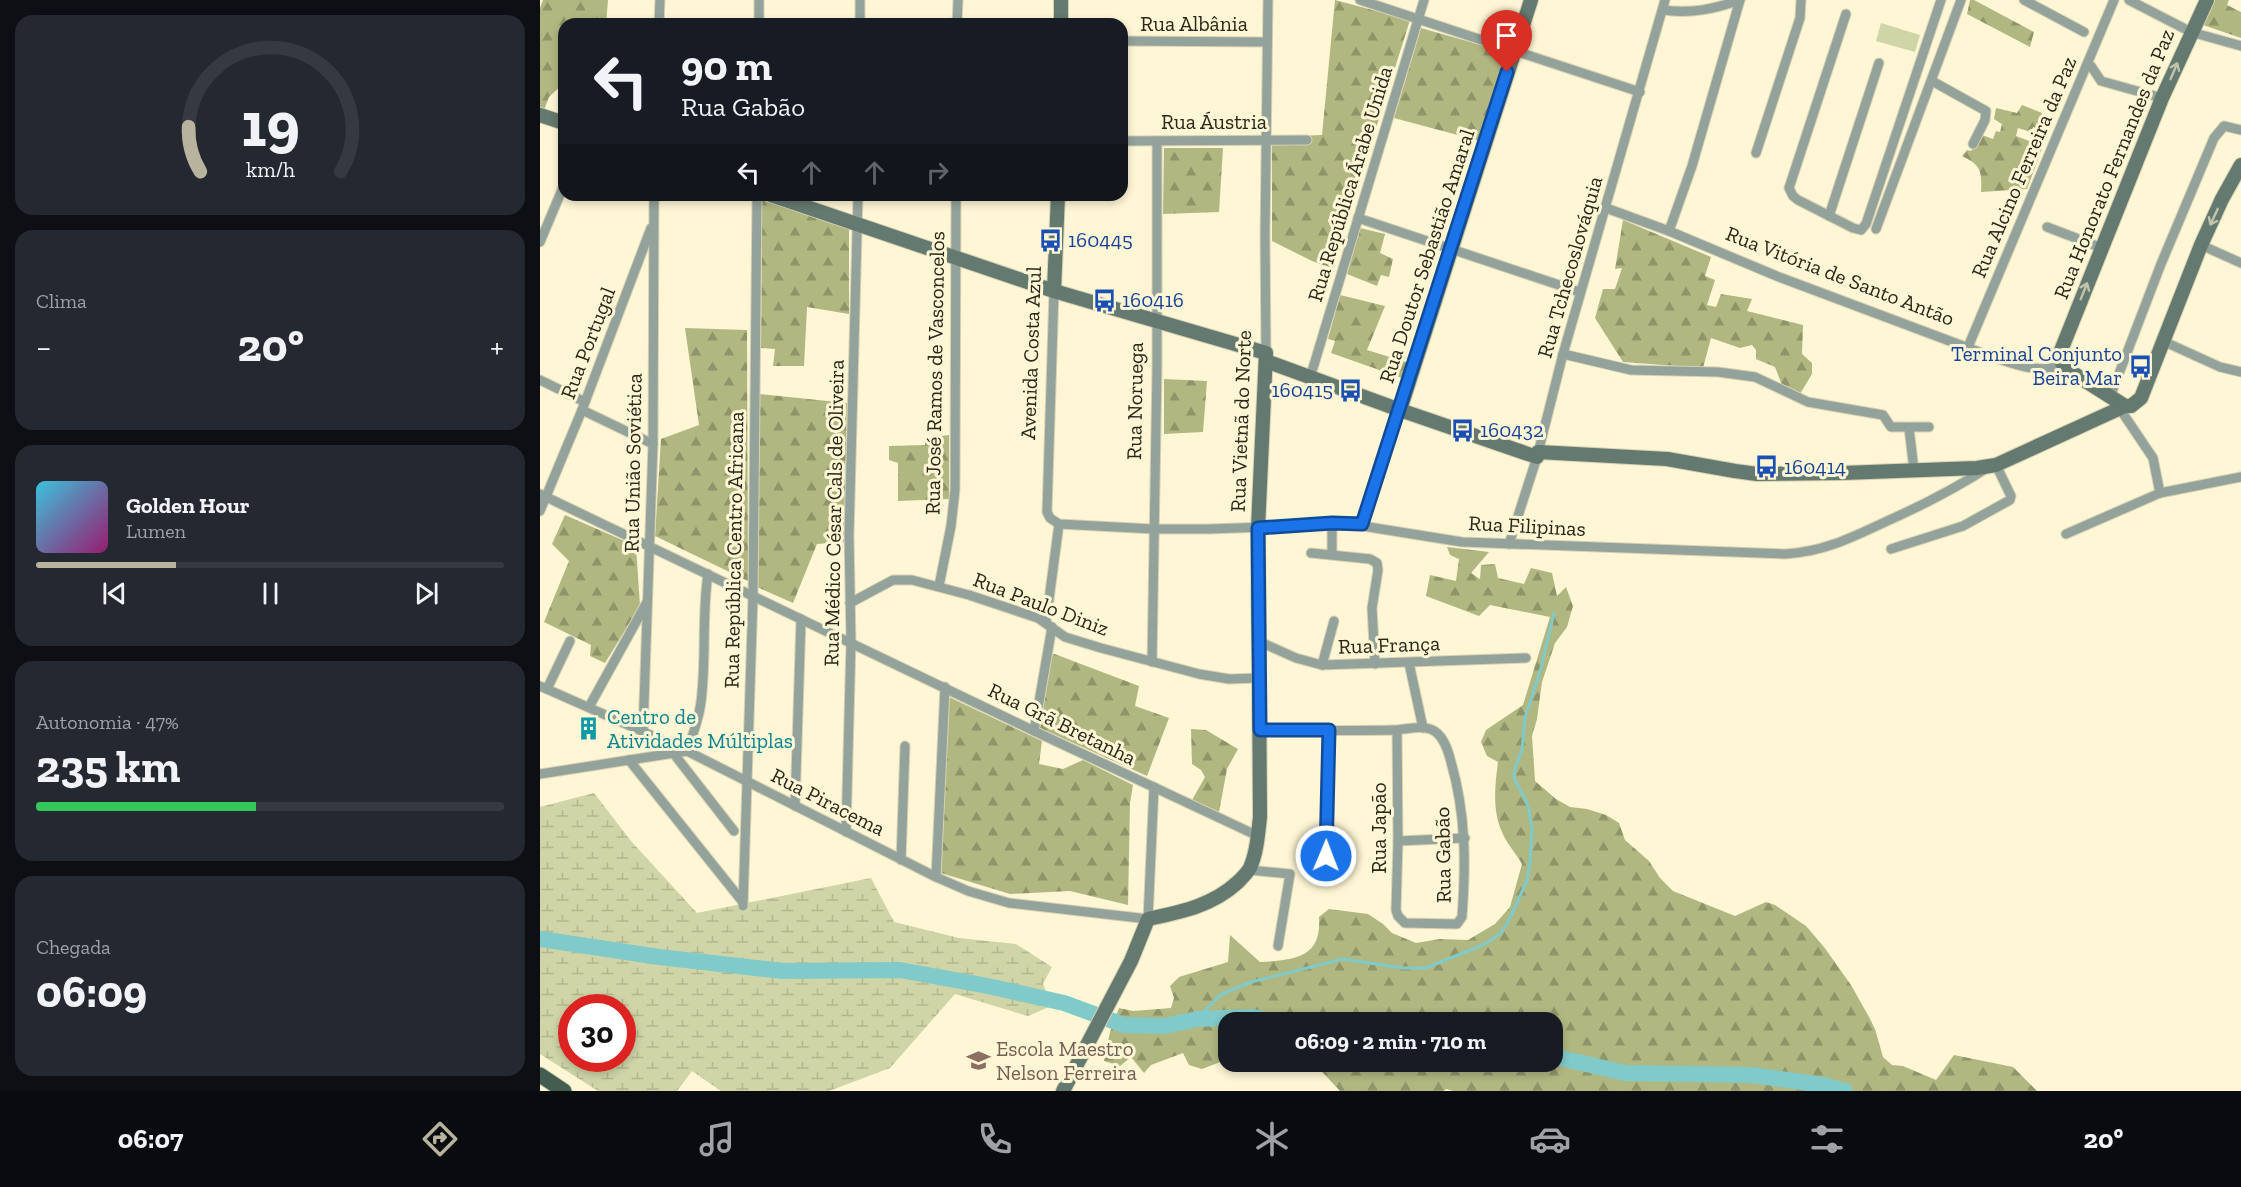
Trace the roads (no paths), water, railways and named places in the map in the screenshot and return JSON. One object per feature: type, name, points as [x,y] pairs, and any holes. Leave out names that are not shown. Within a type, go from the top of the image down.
[{"type":"main road","points":[[540,1075],[564,1091]]},
{"type":"street","points":[[659,18],[660,0]]},
{"type":"street","points":[[759,0],[759,18]]},
{"type":"street","points":[[860,0],[860,18]]},
{"type":"street","points":[[957,18],[958,0]]},
{"type":"street","points":[[1061,0],[1061,18]]},
{"type":"street","name":"Rua Vietnã do Norte","points":[[1249,870],[1258,836],[1260,817],[1258,528],[1266,357],[1268,0]]},
{"type":"street","points":[[1360,0],[1640,92]]},
{"type":"street","name":"Rua República Árabe Unida","points":[[1310,378],[1424,0]]},
{"type":"street","name":"Rua Doutor Sebastião Amaral","points":[[1362,524],[1531,0]]},
{"type":"street","points":[[1664,5],[1684,13],[1701,11],[1740,0]]},
{"type":"street","points":[[1670,231],[1692,166],[1740,0]]},
{"type":"street","points":[[1756,153],[1800,18],[1801,0]]},
{"type":"street","points":[[1846,14],[1789,185],[1793,196],[1858,230],[1864,229],[1866,224],[1941,0]]},
{"type":"street","points":[[1876,229],[1961,0]]},
{"type":"street","points":[[2024,0],[2084,32]]},
{"type":"street","name":"Rua Alcino Ferreira da Paz","points":[[1968,348],[2114,0]]},
{"type":"street","points":[[2129,0],[2191,32],[2241,46]]},
{"type":"street","name":"Rua Honorato Fernandes da Paz","points":[[2062,365],[2060,359],[2062,345],[2162,98],[2207,0]]},
{"type":"street","name":"Rua Tchecoslováquia","points":[[1509,544],[1538,455],[1580,292],[1664,5]]},
{"type":"street","name":"Rua Albânia","points":[[1128,41],[1266,42]]},
{"type":"street","points":[[1828,216],[1879,63]]},
{"type":"street","points":[[2091,66],[2102,81],[2162,98]]},
{"type":"street","points":[[1932,81],[1986,111],[1985,120],[1973,144]]},
{"type":"street","points":[[540,115],[558,121]]},
{"type":"street","points":[[2110,397],[2161,264],[2214,138],[2224,126],[2241,130]]},
{"type":"street","name":"Rua Áustria","points":[[1128,141],[1307,140]]},
{"type":"street","name":"Rua Noruega","points":[[1152,662],[1157,141]]},
{"type":"street","points":[[789,201],[1054,291],[1157,321],[1266,357],[1310,378],[1538,455],[1667,459],[1757,474],[1914,471],[1994,465],[2122,408],[2132,406],[2141,398],[2165,342],[2201,245],[2241,165]]},
{"type":"street","points":[[540,242],[558,199]]},
{"type":"street","name":"Rua União Soviética","points":[[644,732],[653,444],[654,201]]},
{"type":"street","name":"Rua República Centro Africana","points":[[629,760],[743,904],[753,596],[757,201]]},
{"type":"street","name":"Rua Médico César Cals de Oliveira","points":[[846,832],[851,642],[849,536],[858,201]]},
{"type":"street","name":"Rua José Ramos de Vasconcelos","points":[[939,586],[951,526],[955,490],[956,201]]},
{"type":"street","name":"Avenida Costa Azul","points":[[1058,201],[1047,512],[1050,518],[1059,524]]},
{"type":"street","name":"Rua Vitória de Santo Antão","points":[[1606,208],[1670,231],[1779,277],[1968,348],[2035,368],[2052,369],[2062,365]]},
{"type":"street","points":[[1358,218],[1580,292]]},
{"type":"street","name":"Rua Portugal","points":[[540,511],[543,495],[583,406],[654,221]]},
{"type":"street","points":[[2047,226],[2102,248]]},
{"type":"street","points":[[2201,245],[2241,262]]},
{"type":"street","points":[[2165,342],[2211,364],[2241,372]]},
{"type":"street","points":[[1563,354],[1631,370],[1718,372],[1755,377],[1809,402],[1882,415],[1891,427],[1929,427]]},
{"type":"street","points":[[2062,365],[2110,397],[2122,408],[2153,458],[2160,493]]},
{"type":"street","points":[[540,380],[653,444]]},
{"type":"street","points":[[1909,428],[1914,471]]},
{"type":"street","points":[[1891,549],[1963,526],[2010,500],[2011,496],[1994,465]]},
{"type":"street","name":"Rua Filipinas","points":[[1059,524],[1153,529],[1362,524],[1452,540],[1785,554],[1819,550],[1845,541],[1947,494],[1994,465]]},
{"type":"street","points":[[2066,534],[2160,493],[2241,477]]},
{"type":"street","name":"Rua Grã Bretanha","points":[[543,495],[1258,836]]},
{"type":"street","points":[[1332,523],[1332,554]]},
{"type":"street","points":[[1034,731],[1049,625],[1059,524]]},
{"type":"street","points":[[1311,554],[1332,554],[1377,562],[1378,570],[1372,608],[1375,664]]},
{"type":"street","points":[[540,774],[687,751],[699,714],[702,693],[705,595],[708,574]]},
{"type":"street","name":"Rua Paulo Diniz","points":[[850,603],[893,580],[912,580],[939,586],[1049,625],[1058,633],[1071,639],[1152,662],[1229,679],[1258,678]]},
{"type":"street","points":[[590,708],[649,599]]},
{"type":"street","points":[[795,806],[801,619]]},
{"type":"street","points":[[1322,665],[1334,621]]},
{"type":"street","points":[[544,687],[570,641]]},
{"type":"street","name":"Rua França","points":[[1258,641],[1296,658],[1322,665],[1526,658]]},
{"type":"street","points":[[1260,730],[1423,728],[1409,663]]},
{"type":"street","name":"Rua Piracema","points":[[544,687],[687,751],[901,860],[968,891],[1009,903],[1148,919]]},
{"type":"street","points":[[936,877],[945,687]]},
{"type":"street","name":"Rua Gabão","points":[[1405,923],[1452,925],[1460,922],[1463,910],[1465,838],[1458,788],[1447,748],[1436,732],[1423,728]]},
{"type":"street","points":[[1326,856],[1329,730]]},
{"type":"street","name":"Rua Japão","points":[[1396,730],[1398,841],[1396,910],[1405,923]]},
{"type":"street","points":[[901,860],[905,746]]},
{"type":"street","points":[[674,754],[734,831]]},
{"type":"street","points":[[1064,1091],[1090,1036],[1131,961],[1148,919],[1154,787]]},
{"type":"street","points":[[1398,841],[1465,838]]},
{"type":"street","points":[[1148,919],[1206,904],[1234,885],[1249,870],[1290,874],[1278,946]]},
{"type":"waterway","points":[[1197,1019],[1220,995],[1251,982],[1343,959],[1403,968],[1426,968],[1485,944],[1500,934],[1527,881],[1532,829],[1528,805],[1514,778],[1515,768],[1522,750],[1525,718],[1541,668],[1554,613]]},
{"type":"waterway","points":[[540,939],[659,957],[783,971],[900,970],[1064,1003],[1124,1025],[1165,1026],[1197,1019],[1218,1018]]},
{"type":"waterway","points":[[1563,1059],[1625,1073],[1752,1075],[1823,1085],[1845,1091]]},
{"type":"place","name":"160445","points":[[1050,240]]},
{"type":"place","name":"160416","points":[[1104,300]]},
{"type":"place","name":"Terminal Conjunto Beira Mar","points":[[2140,366]]},
{"type":"place","name":"160415","points":[[1351,390]]},
{"type":"place","name":"160432","points":[[1462,430]]},
{"type":"place","name":"160414","points":[[1766,467]]},
{"type":"place","name":"Centro de Atividades Múltiplas","points":[[589,729]]},
{"type":"place","name":"Escola Maestro Nelson Ferreira","points":[[978,1061]]}]
